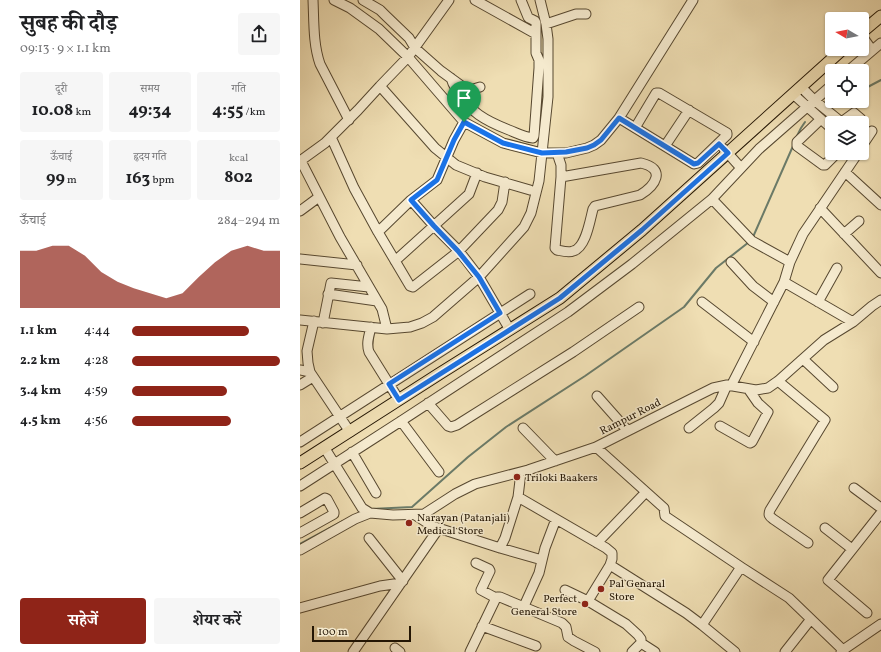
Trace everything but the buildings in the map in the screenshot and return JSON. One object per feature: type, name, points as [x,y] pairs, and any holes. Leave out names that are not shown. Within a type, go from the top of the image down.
[{"type":"main road","points":[[869,26],[881,16]]},
{"type":"main road","points":[[300,463],[560,298],[642,230],[835,56]]},
{"type":"street","points":[[313,0],[315,46],[317,56],[349,120]]},
{"type":"street","points":[[334,0],[350,8],[379,29],[408,57],[464,122],[503,143],[542,153],[566,152],[587,148],[601,140],[619,118],[693,0]]},
{"type":"street","points":[[363,0],[385,14],[409,38],[415,48],[441,71],[467,90],[480,87]]},
{"type":"street","points":[[387,329],[382,309],[340,237],[300,161],[325,144],[408,57],[448,0]]},
{"type":"street","points":[[475,0],[536,34]]},
{"type":"street","points":[[451,78],[455,88],[464,100],[474,112],[482,118],[492,124],[526,137],[533,138],[535,134],[539,68],[536,53],[536,24],[535,21],[528,17],[521,0]]},
{"type":"street","points":[[300,320],[387,329],[410,327],[422,323],[433,317],[479,277],[524,227],[531,213],[539,181],[548,97],[548,39],[540,0]]},
{"type":"street","points":[[546,24],[576,14],[586,14]]},
{"type":"street","points":[[856,64],[881,43]]},
{"type":"street","points":[[869,46],[872,50]]},
{"type":"street","points":[[380,86],[435,148],[456,165],[485,177],[530,190]]},
{"type":"street","points":[[797,91],[814,100],[835,116]]},
{"type":"street","points":[[797,91],[807,107],[825,123]]},
{"type":"street","points":[[300,486],[568,312],[632,264],[712,199],[759,149],[825,91]]},
{"type":"street","points":[[619,118],[635,128],[665,146],[694,164],[696,164],[719,144],[726,137],[727,133],[658,92],[635,128]]},
{"type":"street","points":[[665,146],[688,110]]},
{"type":"street","points":[[821,119],[797,142],[797,146],[820,165],[825,165],[830,160]]},
{"type":"street","points":[[378,232],[411,200],[437,180],[446,157],[464,122]]},
{"type":"street","points":[[869,136],[872,131]]},
{"type":"street","points":[[331,137],[354,188],[411,287],[458,251],[498,210],[502,202],[505,182]]},
{"type":"street","points":[[719,144],[741,168]]},
{"type":"street","points":[[557,152],[561,165],[555,248],[557,250],[572,252],[578,249],[585,239],[595,206],[640,195],[654,183],[657,174],[654,168],[642,163],[561,177]]},
{"type":"street","points":[[689,428],[714,408],[729,386],[754,342],[784,282],[790,262],[803,234],[853,160]]},
{"type":"street","points":[[845,172],[881,205]]},
{"type":"street","points":[[395,261],[469,194],[477,173]]},
{"type":"street","points":[[300,211],[320,197]]},
{"type":"street","points":[[712,199],[750,239],[790,262]]},
{"type":"street","points":[[411,200],[458,251],[479,277],[510,330]]},
{"type":"street","points":[[820,208],[881,273]]},
{"type":"street","points":[[844,234],[859,221]]},
{"type":"street","points":[[300,259],[357,265]]},
{"type":"street","points":[[731,262],[754,286],[774,302]]},
{"type":"street","points":[[818,302],[837,268]]},
{"type":"street","points":[[324,323],[328,294],[330,284],[332,282],[369,287]]},
{"type":"street","points":[[784,282],[853,322]]},
{"type":"street","points":[[328,294],[377,301]]},
{"type":"street","points":[[300,442],[530,294]]},
{"type":"street","name":"Rampur Road","points":[[367,511],[415,515],[424,514],[455,494],[475,484],[521,472],[596,447],[714,388],[729,386],[756,390],[768,388],[824,340],[853,322],[881,300]]},
{"type":"street","points":[[702,302],[754,342]]},
{"type":"street","points":[[428,403],[448,426],[451,427],[458,425],[573,352],[639,307]]},
{"type":"street","points":[[314,321],[307,351],[308,363],[312,374],[350,432]]},
{"type":"street","points":[[371,327],[367,341],[369,352],[399,400]]},
{"type":"street","points":[[803,359],[833,387]]},
{"type":"street","points":[[300,370],[312,374]]},
{"type":"street","points":[[300,385],[312,374]]},
{"type":"street","points":[[778,381],[825,420],[768,514],[808,543]]},
{"type":"street","points":[[720,426],[750,443],[752,442],[768,412],[758,403],[749,390]]},
{"type":"street","points":[[597,396],[628,431]]},
{"type":"street","points":[[401,421],[439,472]]},
{"type":"street","points":[[523,428],[555,461]]},
{"type":"street","points":[[596,447],[664,508],[666,516],[789,598],[842,651],[881,624]]},
{"type":"street","points":[[300,550],[367,511],[324,448]]},
{"type":"street","points":[[352,452],[376,493]]},
{"type":"street","points":[[500,548],[505,538],[518,497],[521,472]]},
{"type":"street","points":[[854,488],[881,508]]},
{"type":"street","points":[[597,543],[646,492]]},
{"type":"street","points":[[518,497],[606,548],[612,553],[610,565],[588,601]]},
{"type":"street","points":[[300,513],[325,498],[334,512],[334,514],[300,533]]},
{"type":"street","points":[[867,613],[828,580],[881,513]]},
{"type":"street","points":[[415,515],[432,526],[542,560]]},
{"type":"street","points":[[524,606],[539,573],[545,548],[556,519]]},
{"type":"street","points":[[353,652],[439,528]]},
{"type":"street","points":[[825,528],[852,549]]},
{"type":"street","points":[[369,538],[402,582]]},
{"type":"street","points":[[476,563],[489,569],[490,571],[481,590],[496,598],[500,597],[524,606],[562,623],[566,627],[568,637],[589,651]]},
{"type":"street","points":[[610,565],[686,613],[734,652]]},
{"type":"street","points":[[702,626],[741,567]]},
{"type":"street","points":[[300,608],[372,588],[402,582]]},
{"type":"street","points":[[566,590],[588,601],[626,624],[638,635],[641,639],[641,643],[655,652]]},
{"type":"street","points":[[470,652],[496,598]]},
{"type":"street","points":[[785,652],[811,619]]},
{"type":"street","points":[[482,626],[536,646]]},
{"type":"street","points":[[632,652],[641,643]]},
{"type":"waterway","points":[[869,86],[881,80]]},
{"type":"waterway","points":[[797,136],[805,122]]},
{"type":"waterway","points":[[753,237],[793,146]]},
{"type":"waterway","points":[[371,509],[412,507],[468,457],[506,427],[585,376],[684,307],[716,268],[749,242]]},
{"type":"waterway","points":[[300,544],[343,521]]},
{"type":"place","name":"Triloki Baakers","points":[[517,477]]},
{"type":"place","name":"Narayan (Patanjali) Medical Store","points":[[409,523]]},
{"type":"place","name":"Pal Genaral Store","points":[[601,589]]},
{"type":"place","name":"Perfect General Store","points":[[585,604]]},
{"type":"route","points":[[619,118],[694,164],[698,163],[719,144],[728,153],[642,230],[560,298],[399,400],[389,384],[500,313],[479,277],[458,251],[411,200],[437,180],[446,157],[464,122],[503,143],[542,153],[566,152],[587,148],[594,145],[601,140],[619,118]]}]
